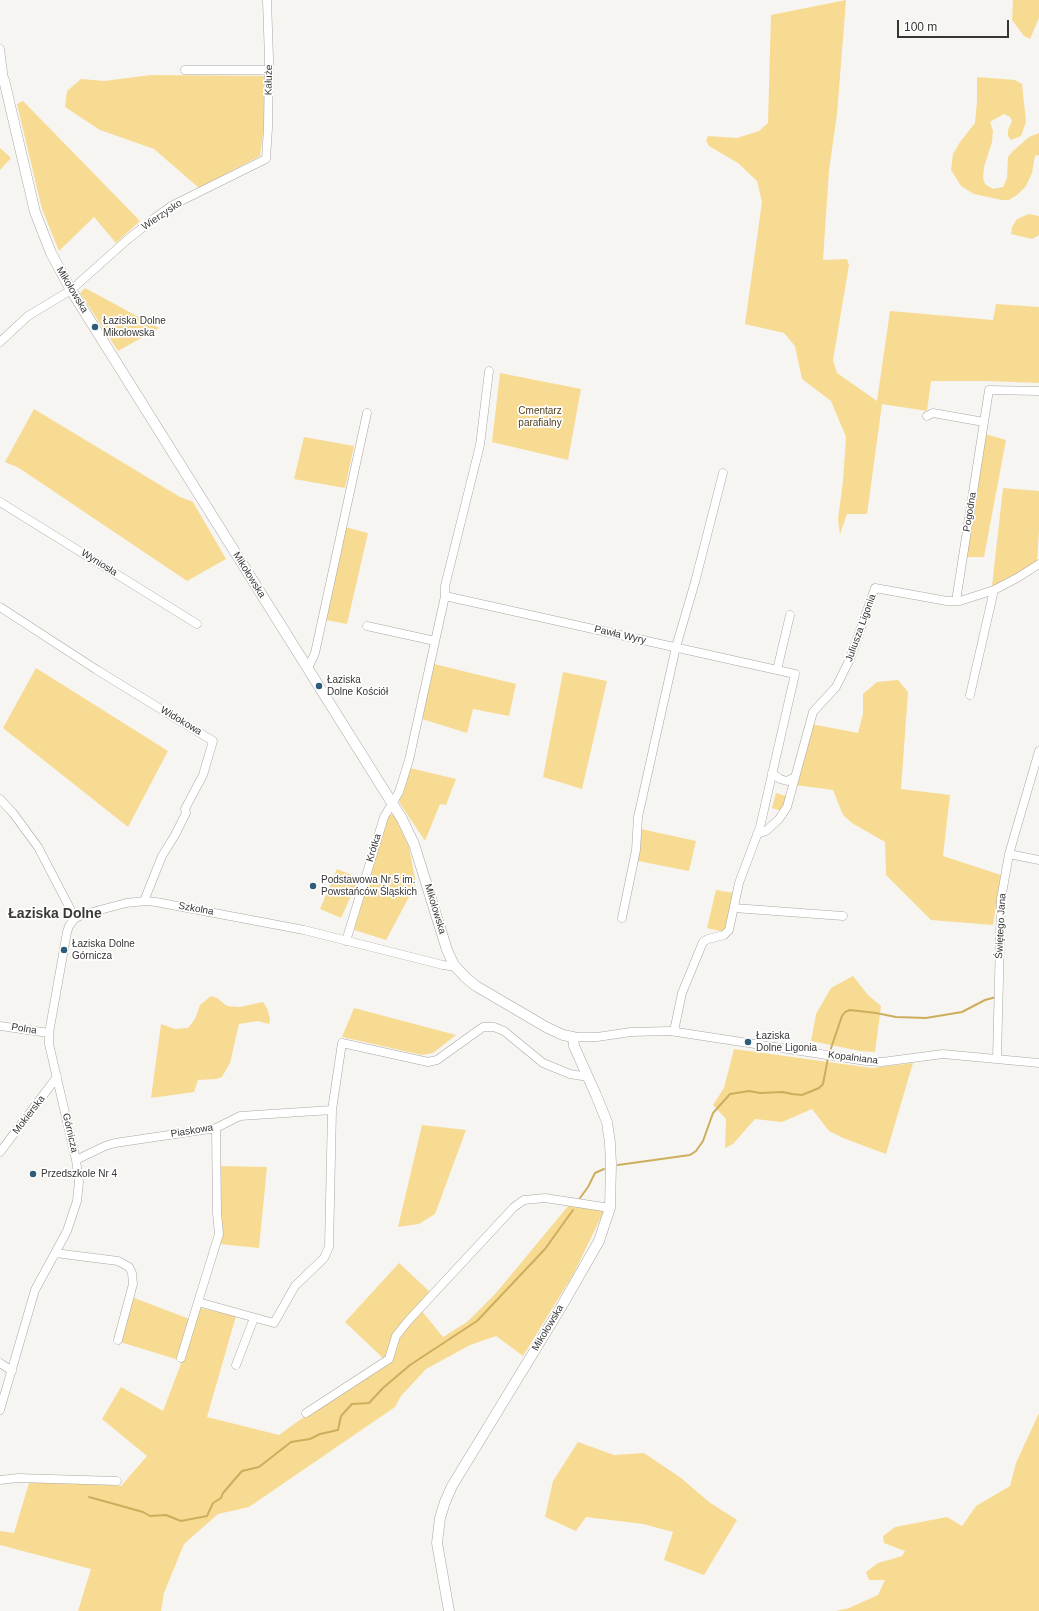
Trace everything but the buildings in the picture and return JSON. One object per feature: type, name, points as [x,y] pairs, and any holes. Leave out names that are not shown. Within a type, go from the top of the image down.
[{"type":"street","name":"Kałuże","points":[[266,159],[269,70],[267,0]]},
{"type":"street","points":[[0,49],[2,78]]},
{"type":"street","points":[[185,70],[269,70]]},
{"type":"street","name":"Mikołowska","points":[[2,78],[35,212],[51,253],[71,290],[392,803],[414,844],[447,950],[454,965],[476,986],[554,1032],[573,1037],[574,1046],[606,1122],[609,1136],[611,1164],[610,1208],[599,1242],[452,1486],[445,1502],[440,1518],[437,1543],[449,1611]]},
{"type":"street","name":"Wierzysko","points":[[0,342],[28,316],[71,290],[156,216],[173,205],[266,159]]},
{"type":"street","name":"Krótka","points":[[346,941],[384,817],[399,792],[409,760],[445,596],[445,586],[480,445],[490,371]]},
{"type":"street","name":"Pogodna","points":[[956,601],[989,390],[1039,391]]},
{"type":"street","points":[[308,668],[315,653],[367,413]]},
{"type":"street","points":[[927,416],[933,413],[984,422]]},
{"type":"street","points":[[622,918],[636,850],[638,817],[676,647],[695,582],[723,473]]},
{"type":"street","name":"Wyniosła","points":[[0,502],[197,624]]},
{"type":"street","name":"Juliusza Ligonia","points":[[795,777],[813,712],[836,687],[850,659],[875,588],[956,601],[975,597],[994,590],[1039,564]]},
{"type":"street","points":[[970,694],[994,590]]},
{"type":"street","name":"Pawła Wyry","points":[[445,596],[795,674],[772,773]]},
{"type":"street","name":"Widokowa","points":[[0,607],[97,670],[213,741],[203,775],[185,809],[186,813],[175,835],[162,856],[144,901]]},
{"type":"street","points":[[777,670],[790,615]]},
{"type":"street","points":[[367,626],[435,640]]},
{"type":"street","name":"Świętego Jana","points":[[997,1058],[1001,899],[1009,854],[1039,751]]},
{"type":"street","points":[[674,1031],[682,993],[703,942],[708,939],[724,935],[729,930],[739,883],[757,834],[772,773],[787,781],[795,777]]},
{"type":"street","points":[[757,834],[766,831],[779,819],[787,807],[795,777]]},
{"type":"street","points":[[0,800],[14,813],[38,847],[75,918]]},
{"type":"street","points":[[1009,854],[1039,860]]},
{"type":"street","name":"Szkolna","points":[[75,918],[126,903],[144,901],[163,903],[290,927],[443,965],[454,965]]},
{"type":"street","points":[[734,908],[843,916]]},
{"type":"street","name":"Górnicza","points":[[0,1410],[35,1290],[67,1231],[77,1201],[79,1182],[76,1160],[57,1078],[50,1055],[49,1033],[67,932],[69,926],[75,918]]},
{"type":"street","name":"Polna","points":[[0,1026],[49,1033]]},
{"type":"street","points":[[198,1302],[274,1323],[295,1286],[324,1258],[329,1247],[332,1110],[342,1043],[428,1062],[437,1060],[483,1027],[494,1027],[504,1031],[543,1063],[570,1074],[588,1077]]},
{"type":"street","name":"Kopalniana","points":[[573,1037],[597,1037],[631,1032],[674,1031],[866,1061],[882,1062],[933,1055],[954,1055],[1039,1063]]},
{"type":"street","name":"Mokierska","points":[[0,1152],[57,1078]]},
{"type":"street","name":"Piaskowa","points":[[76,1160],[115,1142],[216,1128],[240,1116],[332,1110]]},
{"type":"street","points":[[181,1358],[219,1234],[217,1213],[216,1128]]},
{"type":"street","points":[[306,1413],[389,1359],[396,1336],[408,1321],[514,1208],[524,1200],[545,1198],[610,1208]]},
{"type":"street","points":[[55,1253],[118,1261],[129,1267],[132,1273],[133,1284],[118,1340]]},
{"type":"street","points":[[236,1365],[254,1318]]},
{"type":"street","points":[[0,1363],[12,1370]]},
{"type":"street","points":[[0,1480],[26,1478],[117,1481]]},
{"type":"green space","points":[[846,0],[837,114],[829,170],[823,260],[847,259],[849,265],[833,360],[837,373],[877,401],[890,311],[993,320],[996,304],[1039,307],[1039,383],[931,381],[927,411],[882,404],[867,514],[847,514],[840,534],[838,519],[843,481],[846,437],[831,401],[802,379],[795,346],[784,333],[745,324],[762,202],[757,181],[738,163],[709,146],[706,141],[708,136],[737,138],[759,131],[768,123],[771,15]]},
{"type":"green space","points":[[1013,0],[1039,0],[1039,18],[1030,39],[1024,36],[1012,20]]},
{"type":"green space","points":[[151,75],[265,76],[264,126],[260,156],[199,188],[154,149],[100,130],[65,107],[67,91],[81,79],[104,81]]},
{"type":"green space","points":[[977,77],[1015,80],[1022,84],[1026,122],[1021,136],[1011,140],[1008,136],[1008,130],[1012,121],[1010,117],[1004,114],[990,122],[993,131],[992,142],[984,167],[983,178],[985,184],[993,189],[1003,187],[1007,178],[1008,157],[1029,137],[1039,133],[1039,155],[1035,156],[1032,173],[1026,186],[1017,195],[1009,200],[974,194],[961,186],[951,170],[953,154],[960,142],[975,123]]},
{"type":"green space","points":[[23,101],[140,221],[116,243],[94,217],[59,251],[42,209],[17,104]]},
{"type":"green space","points":[[0,148],[11,158],[0,170]]},
{"type":"green space","points":[[1029,214],[1039,216],[1039,235],[1032,239],[1011,234],[1012,227],[1017,219]]},
{"type":"green space","points":[[85,288],[159,328],[118,351],[80,293]]},
{"type":"green space","name":"Cmentarz parafialny","points":[[500,373],[581,389],[568,460],[492,442]]},
{"type":"green space","points":[[34,409],[180,497],[193,502],[226,559],[187,581],[19,468],[5,462]]},
{"type":"green space","points":[[985,434],[1006,440],[984,557],[966,557]]},
{"type":"green space","points":[[304,437],[354,446],[345,488],[294,479]]},
{"type":"green space","points":[[1003,488],[1039,491],[1037,562],[1017,576],[992,586]]},
{"type":"green space","points":[[345,527],[368,533],[347,624],[326,620]]},
{"type":"green space","points":[[434,664],[516,684],[509,716],[473,709],[467,733],[422,719]]},
{"type":"green space","points":[[36,668],[168,751],[128,827],[3,728]]},
{"type":"green space","points":[[563,672],[607,681],[582,789],[543,777]]},
{"type":"green space","points":[[898,680],[908,692],[901,789],[950,795],[943,856],[1001,875],[993,925],[931,920],[886,875],[885,842],[852,823],[843,815],[833,790],[795,785],[811,724],[858,733],[863,714],[863,694],[877,682]]},
{"type":"green space","points":[[410,768],[456,779],[446,805],[440,804],[425,841],[399,802]]},
{"type":"green space","points":[[776,793],[786,796],[782,811],[772,808]]},
{"type":"green space","points":[[389,814],[394,815],[409,847],[416,884],[386,940],[354,930]]},
{"type":"green space","points":[[641,829],[696,841],[689,871],[638,861]]},
{"type":"green space","points":[[337,869],[359,878],[341,918],[320,909]]},
{"type":"green space","points":[[716,890],[734,893],[727,927],[724,932],[707,928]]},
{"type":"green space","points":[[853,976],[868,995],[881,1006],[875,1052],[860,1051],[811,1041],[816,1014],[831,988]]},
{"type":"green space","points":[[211,996],[217,998],[227,1006],[240,1007],[263,1002],[267,1008],[270,1019],[269,1024],[258,1021],[239,1024],[230,1063],[222,1077],[216,1079],[198,1080],[194,1092],[151,1098],[161,1024],[175,1029],[188,1028],[195,1019],[200,1005]]},
{"type":"green space","points":[[354,1008],[456,1035],[433,1053],[422,1055],[342,1037]]},
{"type":"green space","points":[[734,1049],[872,1068],[913,1063],[886,1154],[843,1138],[829,1131],[812,1109],[782,1122],[755,1119],[733,1144],[725,1148],[726,1119],[713,1105],[724,1088]]},
{"type":"green space","points":[[422,1125],[466,1130],[435,1214],[419,1224],[398,1227]]},
{"type":"green space","points":[[218,1166],[267,1167],[259,1248],[219,1244]]},
{"type":"green space","points":[[569,1205],[604,1211],[574,1273],[523,1356],[496,1336],[470,1345],[426,1369],[401,1396],[395,1407],[249,1507],[218,1514],[184,1544],[164,1593],[161,1611],[78,1611],[91,1569],[0,1545],[0,1531],[14,1533],[29,1483],[71,1482],[121,1486],[147,1456],[102,1419],[121,1387],[163,1411],[182,1361],[117,1341],[129,1296],[192,1320],[196,1307],[236,1316],[207,1417],[279,1435],[384,1359],[345,1322],[399,1263],[429,1291],[421,1310],[443,1337],[467,1322],[496,1293]]},
{"type":"green space","points":[[1039,1413],[1039,1611],[836,1611],[849,1608],[878,1595],[885,1580],[869,1580],[866,1572],[878,1563],[902,1556],[905,1551],[884,1543],[883,1536],[895,1527],[947,1517],[962,1526],[976,1506],[1010,1486],[1016,1463]]},
{"type":"green space","points":[[578,1442],[614,1455],[644,1453],[681,1478],[709,1502],[737,1520],[704,1575],[664,1560],[673,1532],[643,1524],[586,1517],[576,1531],[545,1517],[553,1481]]},
{"type":"waterway","points":[[829,1054],[842,1016],[845,1012],[850,1010],[896,1017],[926,1018],[962,1012],[985,1000],[996,997]]},
{"type":"waterway","points":[[618,1165],[690,1155],[696,1151],[703,1141],[713,1113],[730,1094],[749,1091],[760,1093],[783,1092],[802,1095],[819,1088],[823,1084],[828,1058]]},
{"type":"waterway","points":[[580,1198],[588,1187],[595,1173],[604,1169]]},
{"type":"waterway","points":[[89,1497],[143,1512],[150,1516],[166,1515],[181,1521],[207,1516],[213,1503],[221,1498],[223,1493],[242,1471],[259,1467],[291,1442],[310,1439],[320,1434],[338,1430],[341,1416],[352,1404],[369,1403],[383,1388],[410,1365],[477,1321],[545,1249],[573,1210]]},
{"type":"place","name":"Łaziska Dolne Mikołowska","points":[[95,327]]},
{"type":"place","name":"Łaziska Dolne Kościół","points":[[319,686]]},
{"type":"place","name":"Podstawowa Nr 5 im. Powstańców Śląskich","points":[[313,886]]},
{"type":"place","name":"Łaziska Dolne Górnicza","points":[[64,950]]},
{"type":"place","name":"Łaziska Dolne Ligonia","points":[[748,1042]]},
{"type":"place","name":"Przedszkole Nr 4","points":[[33,1174]]},
{"type":"district","name":"Łaziska Dolne","points":[[55,914]]}]
